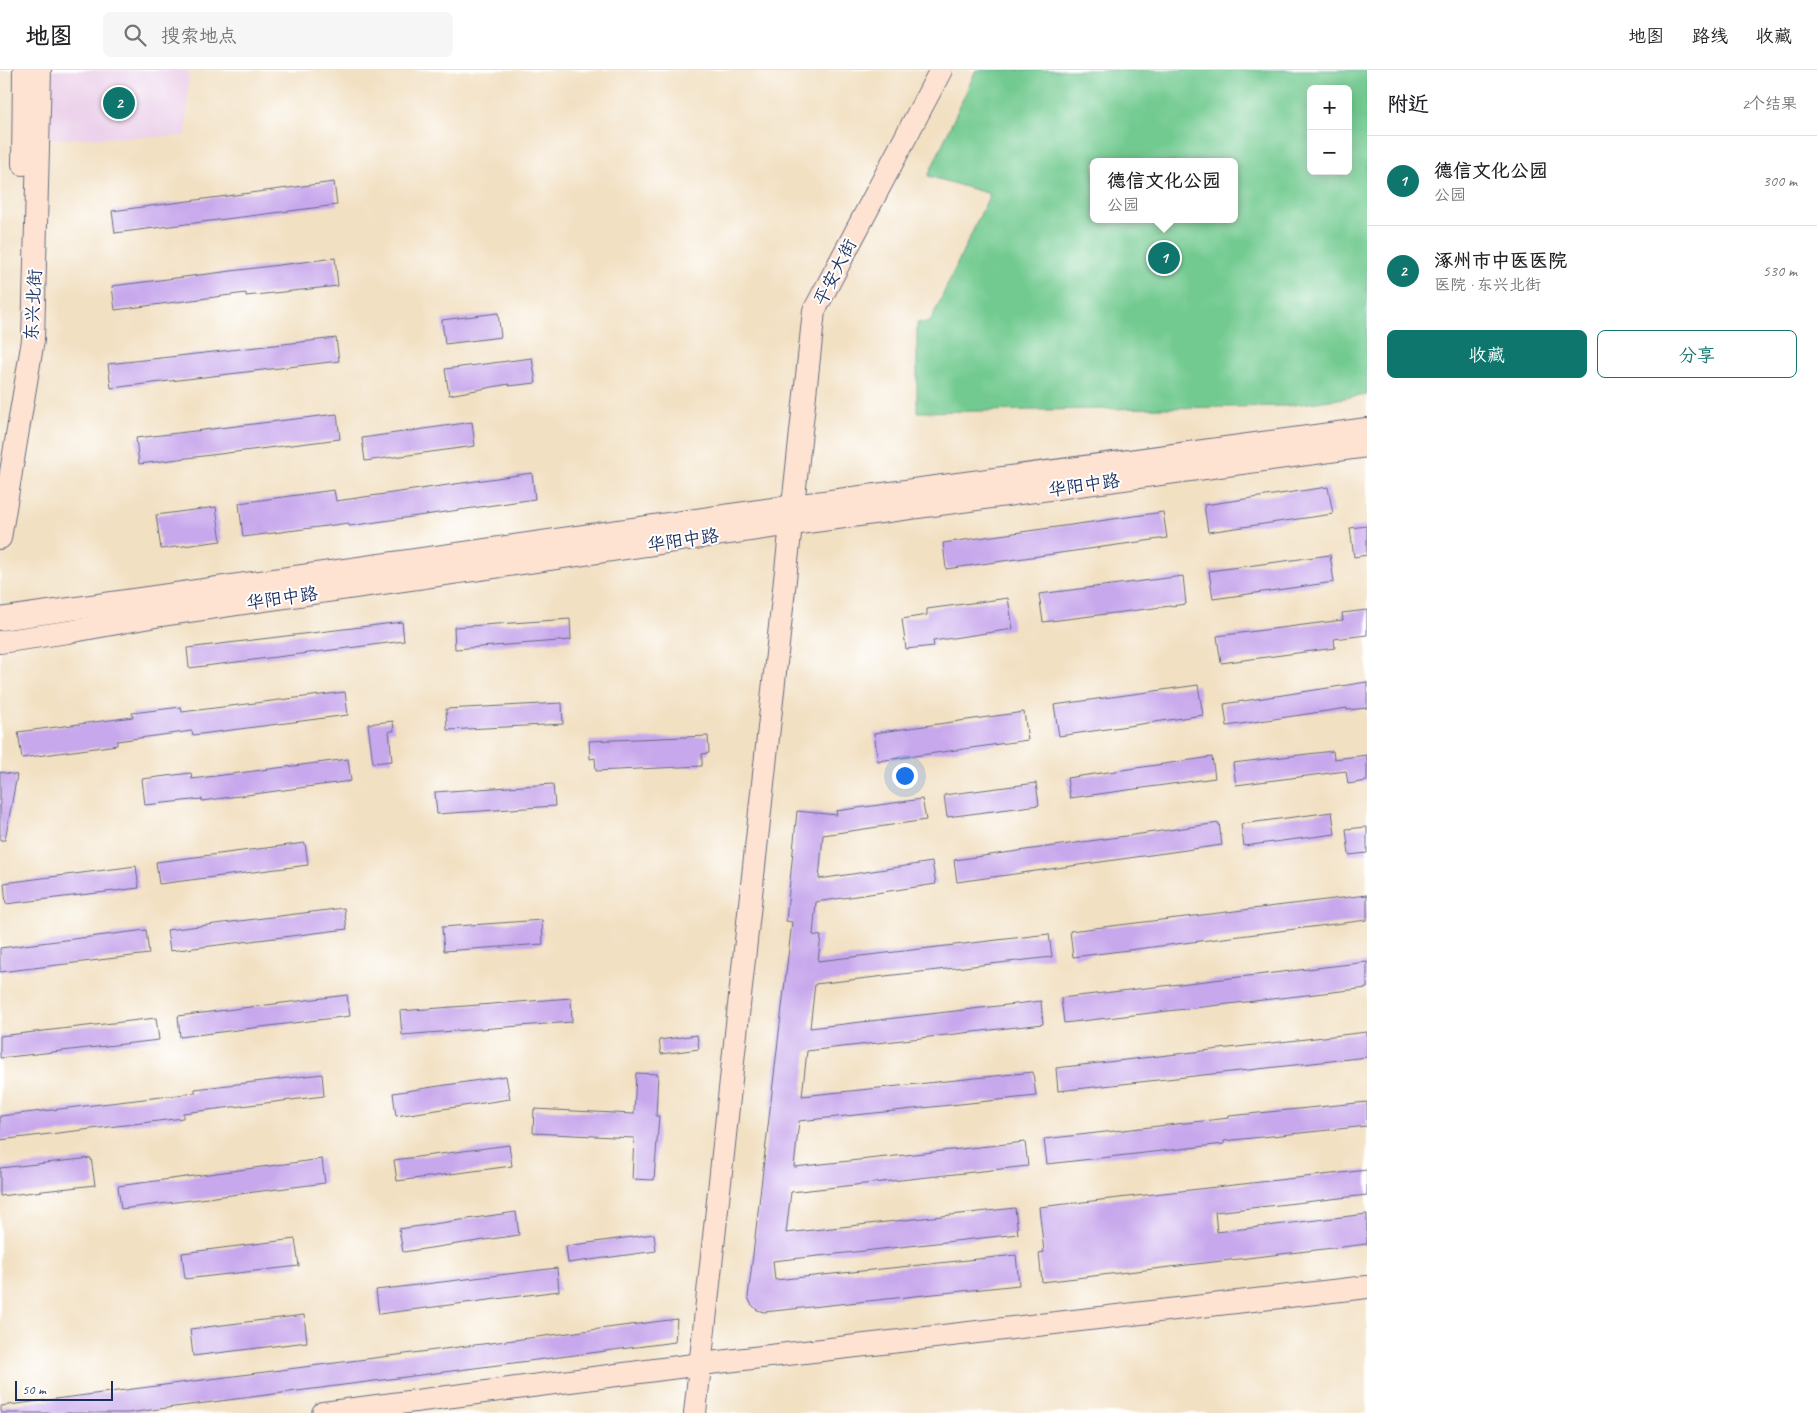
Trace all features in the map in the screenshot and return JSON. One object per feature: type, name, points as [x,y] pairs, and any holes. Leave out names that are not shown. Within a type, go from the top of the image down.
[{"type":"main road","name":"东兴北街","points":[[0,458],[13,397],[19,340],[22,276],[24,70]]},
{"type":"main road","name":"东兴北街","points":[[0,538],[33,340],[40,70]]},
{"type":"main road","name":"平安大街","points":[[695,1413],[814,311],[941,70]]},
{"type":"main road","name":"华阳中路","points":[[0,642],[793,515],[1367,429]]},
{"type":"main road","name":"华阳中路","points":[[0,619],[793,515],[1367,446]]},
{"type":"main road","points":[[323,1413],[701,1364],[1367,1287]]},
{"type":"shaded area","points":[[52,70],[189,70],[186,136],[50,139]]},
{"type":"green space","points":[[976,70],[1367,70],[1367,395],[1286,406],[917,412],[917,323],[930,322],[990,194],[928,176]]},
{"type":"building","points":[[334,182],[337,205],[115,233],[112,211]]},
{"type":"building","points":[[335,258],[338,286],[246,296],[246,293],[115,310],[112,286]]},
{"type":"building","points":[[498,313],[501,337],[445,344],[442,320]]},
{"type":"building","points":[[336,338],[339,361],[111,388],[108,364]]},
{"type":"building","points":[[532,358],[536,383],[509,386],[509,384],[449,395],[445,369]]},
{"type":"building","points":[[337,414],[340,439],[139,464],[136,438]]},
{"type":"building","points":[[472,422],[475,446],[365,461],[362,438]]},
{"type":"building","points":[[532,473],[535,499],[349,526],[349,523],[243,537],[239,503],[334,490],[336,501]]},
{"type":"building","points":[[1328,487],[1333,514],[1208,532],[1204,505]]},
{"type":"building","points":[[216,507],[221,541],[161,549],[156,515]]},
{"type":"building","points":[[1163,512],[1167,538],[946,569],[943,543]]},
{"type":"building","points":[[1367,526],[1367,555],[1354,557],[1350,528]]},
{"type":"building","points":[[1330,555],[1334,582],[1213,599],[1209,571]]},
{"type":"building","points":[[1183,576],[1186,604],[1043,622],[1039,594]]},
{"type":"building","points":[[1008,598],[1013,629],[933,641],[934,646],[906,649],[902,619],[927,615],[927,609]]},
{"type":"building","points":[[1367,610],[1367,635],[1334,639],[1335,648],[1221,663],[1217,636],[1343,620],[1342,613]]},
{"type":"building","points":[[570,619],[571,640],[455,649],[454,627]]},
{"type":"building","points":[[402,622],[404,641],[189,668],[187,648]]},
{"type":"building","points":[[1367,682],[1367,708],[1347,710],[1347,708],[1227,726],[1224,704]]},
{"type":"building","points":[[1198,685],[1203,715],[1059,736],[1054,705]]},
{"type":"building","points":[[345,692],[348,715],[193,735],[192,731],[117,741],[117,745],[22,758],[18,732],[133,717],[132,713],[181,707],[182,712]]},
{"type":"building","points":[[562,703],[563,724],[447,730],[446,709]]},
{"type":"building","points":[[1024,712],[1028,740],[878,761],[874,733]]},
{"type":"building","points":[[393,721],[394,731],[389,731],[392,761],[373,763],[368,724]]},
{"type":"building","points":[[708,736],[709,753],[702,754],[702,766],[596,771],[595,758],[590,759],[589,741]]},
{"type":"building","points":[[1333,751],[1334,759],[1367,755],[1367,781],[1348,784],[1346,771],[1236,785],[1233,763]]},
{"type":"building","points":[[1212,757],[1215,778],[1070,798],[1067,778]]},
{"type":"building","points":[[348,759],[351,781],[202,801],[202,799],[145,805],[142,779],[191,773],[192,779]]},
{"type":"building","points":[[0,772],[17,775],[5,840],[0,840]]},
{"type":"building","points":[[1036,783],[1039,805],[947,817],[944,795]]},
{"type":"building","points":[[553,784],[555,806],[437,814],[435,792]]},
{"type":"building","points":[[922,799],[926,820],[823,835],[819,879],[932,862],[936,884],[816,902],[813,935],[821,936],[818,961],[1049,934],[1052,957],[815,984],[810,1028],[1041,1001],[1043,1024],[807,1051],[802,1096],[1033,1072],[1036,1096],[799,1121],[794,1167],[1025,1142],[1028,1166],[791,1192],[786,1233],[1015,1208],[1018,1234],[773,1261],[775,1280],[1016,1255],[1019,1285],[764,1312],[757,1310],[751,1304],[748,1297],[792,922],[786,921],[797,811],[837,815],[836,811]]},
{"type":"building","points":[[1332,812],[1335,834],[1244,846],[1241,824]]},
{"type":"building","points":[[1219,823],[1222,845],[957,882],[954,860]]},
{"type":"building","points":[[1367,827],[1367,853],[1349,855],[1346,829]]},
{"type":"building","points":[[305,843],[308,865],[159,884],[156,862]]},
{"type":"building","points":[[136,866],[139,888],[6,904],[4,883]]},
{"type":"building","points":[[1367,895],[1367,920],[1073,957],[1070,931]]},
{"type":"building","points":[[344,908],[347,929],[170,951],[167,930]]},
{"type":"building","points":[[542,920],[543,944],[444,951],[442,927]]},
{"type":"building","points":[[146,930],[149,954],[0,972],[0,948]]},
{"type":"building","points":[[1367,962],[1367,988],[1064,1023],[1061,998]]},
{"type":"building","points":[[347,995],[350,1016],[180,1037],[178,1016]]},
{"type":"building","points":[[571,998],[572,1022],[402,1035],[400,1011]]},
{"type":"building","points":[[156,1018],[159,1040],[0,1058],[0,1036]]},
{"type":"building","points":[[1367,1032],[1367,1057],[1058,1091],[1056,1068]]},
{"type":"building","points":[[697,1035],[699,1049],[661,1054],[659,1040]]},
{"type":"building","points":[[636,1073],[658,1074],[656,1116],[659,1116],[654,1180],[632,1179],[634,1138],[533,1133],[534,1109],[634,1114]]},
{"type":"building","points":[[322,1074],[324,1096],[183,1113],[183,1118],[0,1140],[0,1116],[195,1093],[195,1089]]},
{"type":"building","points":[[506,1076],[510,1099],[396,1116],[393,1093]]},
{"type":"building","points":[[1367,1102],[1367,1126],[1224,1141],[1224,1144],[1047,1164],[1044,1139],[1229,1118],[1229,1116]]},
{"type":"building","points":[[509,1145],[512,1166],[397,1181],[394,1160]]},
{"type":"building","points":[[91,1158],[95,1185],[0,1196],[0,1168]]},
{"type":"building","points":[[322,1159],[325,1183],[121,1209],[118,1186]]},
{"type":"building","points":[[1367,1170],[1367,1195],[1215,1212],[1217,1232],[1367,1214],[1367,1244],[1042,1282],[1039,1253],[1044,1252],[1039,1207]]},
{"type":"building","points":[[516,1212],[519,1235],[403,1252],[399,1229]]},
{"type":"building","points":[[654,1234],[656,1251],[568,1263],[566,1246]]},
{"type":"building","points":[[295,1239],[299,1266],[185,1279],[182,1253]]},
{"type":"building","points":[[557,1268],[559,1291],[379,1314],[376,1290]]},
{"type":"building","points":[[304,1315],[307,1342],[193,1356],[190,1329]]},
{"type":"building","points":[[677,1319],[675,1342],[128,1413],[1,1413],[1,1406]]},
{"type":"place","name":"涿州市中医医院","points":[[119,103]]},
{"type":"place","name":"德信文化公园","points":[[1164,258]]}]
